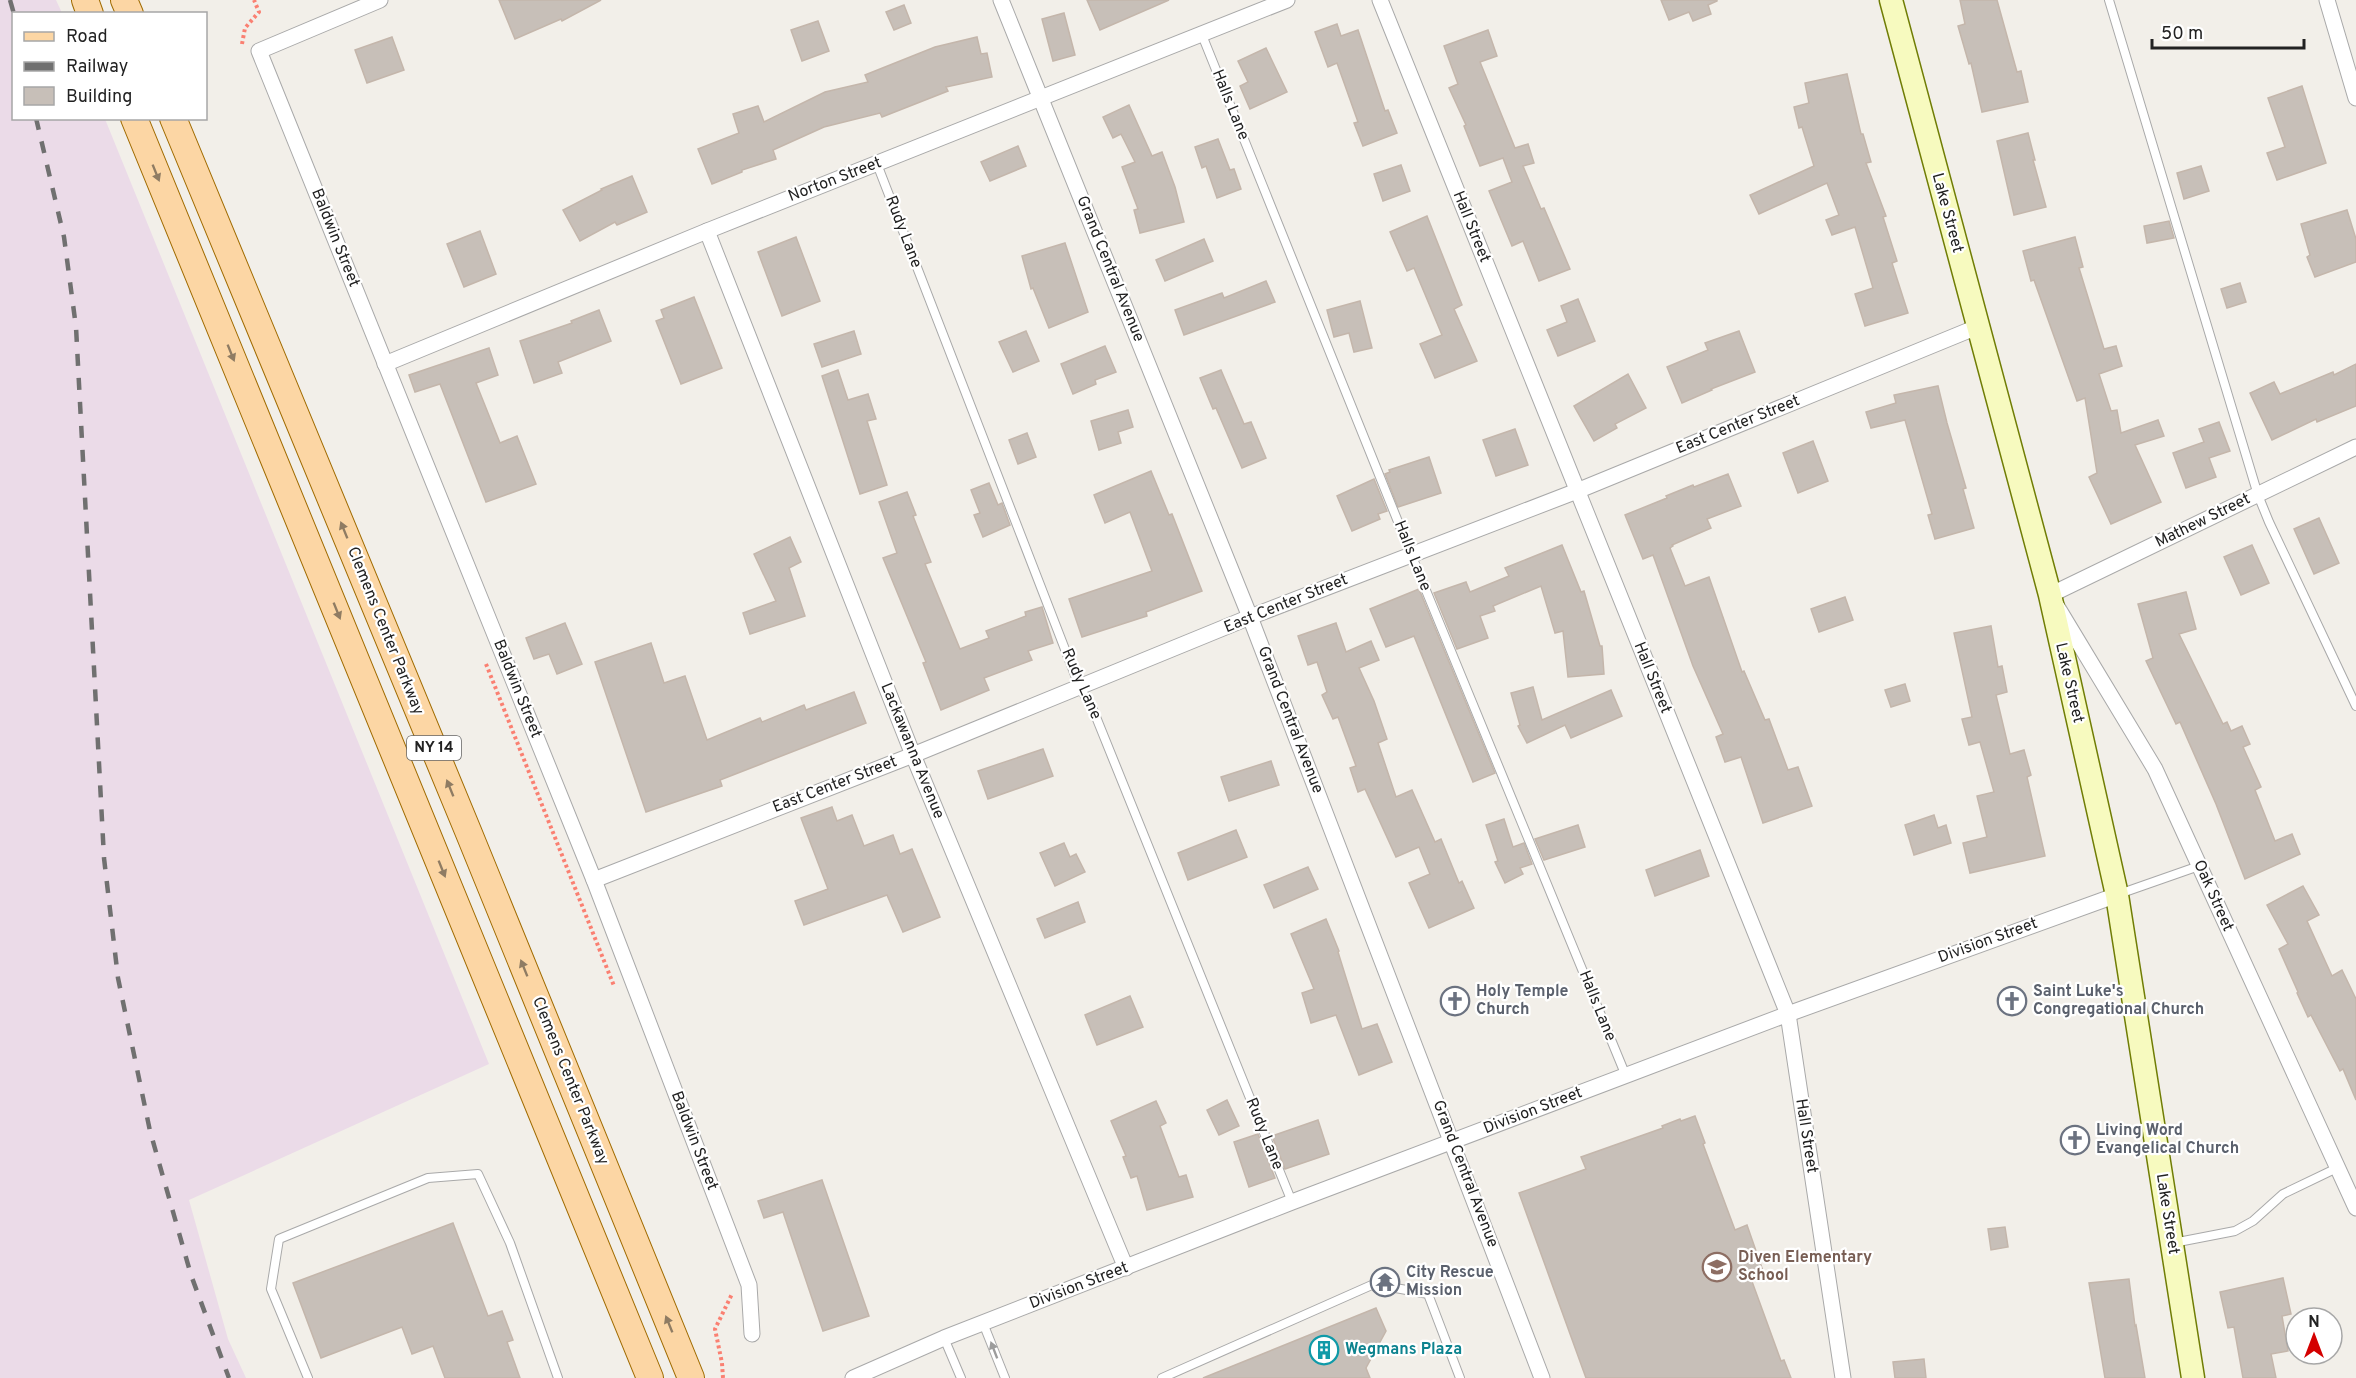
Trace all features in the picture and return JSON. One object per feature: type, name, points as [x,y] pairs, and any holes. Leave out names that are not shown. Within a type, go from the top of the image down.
[{"type":"main road","name":"Lake Street","points":[[1891,0],[2050,595],[2117,895],[2193,1378]]},
{"type":"main road","name":"NY 14","points":[[135,120],[650,1378]]},
{"type":"main road","name":"Clemens Center Parkway","points":[[174,120],[691,1378]]},
{"type":"street","name":"Baldwin Street","points":[[380,0],[259,51],[594,880],[749,1285],[752,1334]]},
{"type":"street","name":"Grand Central Avenue","points":[[1001,0],[1250,617],[1542,1378]]},
{"type":"street","name":"Norton Street","points":[[385,364],[707,231],[1287,0]]},
{"type":"street","name":"Hall Street","points":[[1380,0],[1788,1014],[1843,1378]]},
{"type":"street","points":[[2326,0],[2356,98]]},
{"type":"street","name":"Lackawanna Avenue","points":[[707,231],[913,755],[1126,1268]]},
{"type":"street","name":"East Center Street","points":[[594,880],[913,755],[1250,617],[1577,491],[1977,327]]},
{"type":"street","name":"Mathew Street","points":[[2050,595],[2356,447]]},
{"type":"street","name":"Oak Street","points":[[2050,595],[2155,769],[2356,1208]]},
{"type":"street","name":"Division Street","points":[[853,1378],[944,1338],[1292,1202],[1788,1014],[2117,895]]},
{"type":"lane","points":[[2109,0],[2258,495],[2356,706]]},
{"type":"lane","name":"Halls Lane","points":[[1202,35],[1411,554],[1626,1076]]},
{"type":"lane","name":"Rudy Lane","points":[[877,164],[1080,688],[1092,707],[1292,1202]]},
{"type":"lane","points":[[2117,895],[2199,866]]},
{"type":"lane","points":[[2172,1243],[2235,1231],[2253,1221],[2283,1194],[2337,1168]]},
{"type":"lane","points":[[308,1378],[271,1289],[279,1239],[428,1178],[478,1174],[510,1243],[558,1378]]},
{"type":"lane","points":[[1162,1378],[1374,1284],[1428,1294],[1460,1378]]},
{"type":"lane","points":[[984,1323],[1005,1378]]},
{"type":"lane","points":[[944,1338],[961,1378]]},
{"type":"path","points":[[241,49],[246,27],[259,12],[254,0]]},
{"type":"path","points":[[483,659],[616,991]]},
{"type":"path","points":[[723,1378],[715,1329],[735,1290]]},
{"type":"shaded area","points":[[0,0],[56,0],[62,12],[12,12],[12,120],[105,120],[489,1064],[189,1200],[228,1339],[246,1378],[0,1378]]},
{"type":"building","points":[[499,0],[601,0],[562,21],[561,19],[515,39]]},
{"type":"building","points":[[1087,0],[1169,0],[1100,30]]},
{"type":"building","points":[[1661,0],[1717,1],[1708,5],[1711,14],[1693,21],[1689,12],[1669,20]]},
{"type":"building","points":[[1960,0],[1997,0],[2017,72],[2021,71],[2028,102],[1982,112],[1971,63],[1969,64],[1958,26],[1965,24]]},
{"type":"building","points":[[904,5],[911,23],[894,30],[886,12]]},
{"type":"building","points":[[1064,13],[1075,55],[1053,61],[1042,19]]},
{"type":"building","points":[[818,21],[829,51],[802,61],[791,30]]},
{"type":"building","points":[[1337,24],[1341,36],[1358,30],[1385,111],[1388,110],[1397,133],[1363,146],[1354,123],[1358,122],[1337,63],[1328,67],[1315,32]]},
{"type":"building","points":[[1488,30],[1497,56],[1480,62],[1515,148],[1528,144],[1534,163],[1523,166],[1570,269],[1539,281],[1523,241],[1512,246],[1489,191],[1512,182],[1503,158],[1480,166],[1464,126],[1466,125],[1449,88],[1458,84],[1444,46]]},
{"type":"building","points":[[392,37],[404,70],[367,83],[355,50]]},
{"type":"building","points":[[977,37],[981,54],[987,53],[992,77],[946,87],[948,91],[882,117],[880,113],[824,127],[773,150],[776,159],[742,170],[742,172],[712,184],[698,149],[739,133],[733,114],[758,106],[764,122],[825,92],[868,82],[865,75],[935,47]]},
{"type":"building","points":[[1266,48],[1287,92],[1250,109],[1240,86],[1248,82],[1238,61]]},
{"type":"building","points":[[1847,74],[1861,134],[1863,134],[1871,162],[1866,163],[1886,216],[1883,217],[1897,261],[1892,263],[1908,313],[1865,326],[1855,294],[1873,288],[1855,227],[1832,235],[1826,220],[1839,215],[1827,183],[1759,214],[1750,195],[1814,166],[1802,127],[1799,128],[1794,107],[1809,103],[1805,83]]},
{"type":"building","points":[[2302,86],[2326,163],[2277,180],[2267,153],[2285,147],[2268,98]]},
{"type":"building","points":[[1129,105],[1152,156],[1162,152],[1175,187],[1184,222],[1140,233],[1134,210],[1138,209],[1122,167],[1135,162],[1121,134],[1113,138],[1103,117]]},
{"type":"building","points":[[2028,133],[2046,207],[2014,215],[1997,141]]},
{"type":"building","points":[[1218,139],[1230,170],[1234,169],[1241,189],[1217,198],[1206,166],[1202,168],[1195,147]]},
{"type":"building","points":[[1018,146],[1026,166],[990,181],[981,162]]},
{"type":"building","points":[[1401,165],[1410,191],[1383,201],[1374,174]]},
{"type":"building","points":[[2201,166],[2209,191],[2184,199],[2177,173]]},
{"type":"building","points":[[632,176],[647,212],[617,225],[615,222],[580,241],[563,210],[601,189]]},
{"type":"building","points":[[2347,210],[2356,239],[2356,262],[2315,277],[2307,257],[2310,255],[2301,224]]},
{"type":"building","points":[[1427,216],[1462,305],[1454,309],[1477,361],[1435,378],[1420,344],[1442,335],[1414,268],[1407,271],[1390,232]]},
{"type":"building","points":[[2169,221],[2174,238],[2147,243],[2144,226]]},
{"type":"building","points":[[480,231],[496,274],[464,287],[447,244]]},
{"type":"building","points":[[796,237],[820,301],[782,316],[758,252]]},
{"type":"building","points":[[2075,237],[2083,267],[2079,268],[2104,349],[2116,346],[2122,366],[2099,374],[2111,411],[2117,410],[2121,433],[2158,420],[2164,436],[2135,445],[2161,502],[2111,524],[2089,477],[2097,473],[2085,398],[2077,401],[2034,280],[2031,281],[2023,251]]},
{"type":"building","points":[[1204,239],[1213,261],[1165,281],[1156,260]]},
{"type":"building","points":[[1065,243],[1088,312],[1049,328],[1033,288],[1031,289],[1022,256]]},
{"type":"building","points":[[1266,281],[1275,302],[1184,335],[1175,310],[1222,293],[1224,298]]},
{"type":"building","points":[[2240,283],[2246,302],[2227,308],[2221,289]]},
{"type":"building","points":[[694,297],[722,368],[681,384],[656,321],[664,318],[661,310]]},
{"type":"building","points":[[1578,299],[1595,341],[1558,356],[1547,330],[1567,322],[1561,306]]},
{"type":"building","points":[[1360,301],[1372,348],[1354,352],[1349,333],[1334,337],[1327,310]]},
{"type":"building","points":[[599,310],[611,341],[558,362],[562,373],[534,383],[520,341],[572,323],[571,321]]},
{"type":"building","points":[[854,331],[861,354],[822,367],[814,344]]},
{"type":"building","points":[[1026,331],[1039,361],[1013,372],[999,342]]},
{"type":"building","points":[[1739,331],[1755,372],[1682,403],[1667,367],[1708,350],[1705,343]]},
{"type":"building","points":[[1105,346],[1116,372],[1095,380],[1096,384],[1073,394],[1061,364]]},
{"type":"building","points":[[489,348],[498,375],[476,383],[500,443],[517,436],[536,484],[486,502],[440,384],[415,392],[409,375]]},
{"type":"building","points":[[2356,364],[2356,406],[2317,422],[2316,419],[2272,440],[2250,393],[2274,382],[2280,394],[2333,372],[2334,375]]},
{"type":"building","points":[[838,370],[848,400],[868,394],[876,419],[867,421],[887,485],[860,494],[822,376]]},
{"type":"building","points":[[1221,370],[1244,424],[1251,422],[1266,458],[1242,468],[1216,408],[1213,409],[1200,378]]},
{"type":"building","points":[[1628,374],[1646,408],[1615,424],[1617,428],[1594,441],[1574,406]]},
{"type":"building","points":[[1938,386],[1966,488],[1963,489],[1974,528],[1935,539],[1928,515],[1932,514],[1905,420],[1871,428],[1866,412],[1896,403],[1894,395]]},
{"type":"building","points":[[1128,410],[1133,427],[1118,432],[1121,443],[1099,450],[1091,421]]},
{"type":"building","points":[[2219,422],[2230,451],[2209,458],[2216,477],[2186,488],[2173,453],[2204,442],[2199,429]]},
{"type":"building","points":[[1515,429],[1528,465],[1496,476],[1483,440]]},
{"type":"building","points":[[1027,433],[1036,457],[1018,464],[1009,440]]},
{"type":"building","points":[[1813,441],[1828,481],[1798,493],[1783,453]]},
{"type":"building","points":[[1429,457],[1441,493],[1398,507],[1385,474],[1390,472],[1389,470]]},
{"type":"building","points":[[1151,471],[1169,515],[1172,514],[1202,591],[1146,612],[1147,616],[1082,637],[1069,599],[1152,571],[1130,512],[1105,523],[1094,495]]},
{"type":"building","points":[[1728,474],[1741,506],[1707,519],[1711,528],[1672,545],[1670,548],[1685,586],[1709,577],[1742,672],[1744,671],[1765,720],[1769,719],[1788,770],[1798,767],[1812,806],[1763,823],[1741,757],[1725,762],[1716,737],[1723,734],[1693,666],[1653,555],[1643,559],[1625,515],[1693,485],[1694,487]]},
{"type":"building","points":[[1374,479],[1387,511],[1378,514],[1380,519],[1352,531],[1337,496]]},
{"type":"building","points":[[989,483],[998,505],[1002,503],[1010,525],[983,537],[974,515],[980,513],[971,490]]},
{"type":"building","points":[[907,492],[916,515],[913,516],[931,562],[925,564],[960,649],[989,638],[986,631],[1026,616],[1025,612],[1042,607],[1053,643],[1028,651],[1032,660],[984,678],[989,690],[941,710],[923,663],[926,662],[883,558],[897,553],[879,502]]},
{"type":"building","points":[[2319,518],[2339,563],[2314,574],[2294,529]]},
{"type":"building","points":[[790,537],[801,562],[789,568],[805,616],[750,634],[743,613],[776,601],[754,554]]},
{"type":"building","points":[[1562,545],[1581,592],[1584,591],[1600,646],[1602,646],[1604,674],[1568,677],[1563,631],[1555,633],[1541,586],[1493,606],[1495,611],[1480,616],[1488,638],[1457,649],[1434,593],[1466,582],[1470,592],[1509,576],[1505,568]]},
{"type":"building","points":[[2252,545],[2269,583],[2241,595],[2224,557]]},
{"type":"building","points":[[1419,589],[1495,773],[1473,782],[1414,636],[1386,647],[1370,609]]},
{"type":"building","points":[[2186,592],[2196,629],[2179,634],[2223,724],[2227,722],[2231,731],[2242,726],[2250,744],[2243,747],[2261,787],[2255,790],[2275,841],[2292,834],[2300,854],[2245,879],[2216,804],[2180,722],[2176,724],[2146,661],[2153,658],[2138,604]]},
{"type":"building","points":[[1845,597],[1853,620],[1819,632],[1811,609]]},
{"type":"building","points":[[565,623],[582,664],[557,674],[549,654],[534,659],[526,638]]},
{"type":"building","points":[[1336,623],[1346,652],[1371,641],[1379,660],[1359,668],[1374,701],[1387,739],[1378,743],[1396,797],[1412,790],[1435,842],[1441,839],[1459,883],[1462,881],[1474,908],[1429,928],[1409,883],[1430,874],[1419,847],[1396,857],[1365,789],[1358,792],[1350,768],[1356,766],[1338,717],[1333,719],[1322,695],[1327,692],[1317,662],[1308,665],[1298,636]]},
{"type":"building","points":[[1991,626],[1998,667],[2002,666],[2007,692],[1996,695],[2010,754],[2024,750],[2031,775],[2027,777],[2045,856],[1970,873],[1963,843],[1987,837],[1977,796],[1994,792],[1980,742],[1969,745],[1962,719],[1972,717],[1954,633]]},
{"type":"building","points":[[651,643],[664,683],[685,676],[707,740],[760,718],[762,722],[804,705],[806,710],[854,692],[866,723],[720,780],[722,786],[646,812],[595,662]]},
{"type":"building","points":[[1905,684],[1910,701],[1891,707],[1885,690]]},
{"type":"building","points":[[1533,687],[1542,720],[1611,690],[1622,716],[1571,738],[1565,725],[1527,743],[1518,726],[1520,725],[1511,693]]},
{"type":"building","points":[[1043,749],[1053,776],[988,799],[978,771]]},
{"type":"building","points":[[1271,761],[1279,785],[1229,801],[1221,777]]},
{"type":"building","points":[[832,807],[837,821],[852,815],[864,846],[893,835],[900,854],[912,849],[940,917],[903,932],[887,895],[804,925],[795,901],[828,889],[801,818]]},
{"type":"building","points":[[1934,815],[1938,828],[1946,825],[1951,843],[1914,855],[1905,825]]},
{"type":"building","points":[[1504,819],[1513,847],[1524,843],[1532,864],[1520,868],[1523,874],[1505,883],[1495,862],[1498,861],[1486,825]]},
{"type":"building","points":[[1578,825],[1585,847],[1544,860],[1535,839]]},
{"type":"building","points":[[1236,830],[1247,857],[1188,880],[1178,853]]},
{"type":"building","points":[[1064,843],[1070,857],[1076,854],[1085,872],[1055,886],[1040,853]]},
{"type":"building","points":[[1700,850],[1709,876],[1655,896],[1646,870]]},
{"type":"building","points":[[1308,867],[1318,889],[1274,908],[1264,885]]},
{"type":"building","points":[[2303,886],[2319,915],[2307,921],[2332,976],[2342,970],[2356,999],[2356,1100],[2343,1069],[2340,1071],[2311,1015],[2308,1017],[2297,993],[2279,949],[2288,944],[2267,905]]},
{"type":"building","points":[[1078,902],[1085,922],[1045,938],[1037,919]]},
{"type":"building","points":[[1326,919],[1339,951],[1362,1029],[1377,1024],[1392,1062],[1359,1075],[1336,1015],[1311,1023],[1302,993],[1314,989],[1291,934]]},
{"type":"building","points":[[1130,996],[1143,1027],[1097,1045],[1085,1015]]},
{"type":"building","points":[[1227,1100],[1239,1126],[1219,1135],[1207,1110]]},
{"type":"building","points":[[1156,1101],[1166,1123],[1160,1126],[1179,1177],[1186,1175],[1193,1197],[1147,1210],[1137,1176],[1131,1178],[1123,1157],[1126,1156],[1111,1121]]},
{"type":"building","name":"Diven Elementary School","points":[[1695,1116],[1735,1230],[1747,1225],[1763,1271],[1750,1276],[1781,1361],[1784,1360],[1791,1378],[1586,1378],[1519,1193],[1586,1169],[1581,1157],[1663,1128],[1662,1126],[1680,1119],[1681,1121]]},
{"type":"building","points":[[1318,1120],[1329,1154],[1285,1169],[1272,1136]]},
{"type":"building","points":[[1258,1134],[1275,1178],[1249,1187],[1234,1142]]},
{"type":"building","points":[[822,1180],[869,1316],[823,1331],[783,1212],[764,1218],[758,1201]]},
{"type":"building","points":[[453,1223],[488,1316],[502,1311],[513,1340],[507,1342],[520,1378],[445,1378],[433,1346],[412,1354],[402,1327],[321,1358],[293,1283]]},
{"type":"building","points":[[2005,1227],[2008,1247],[1991,1250],[1988,1229]]},
{"type":"building","points":[[2283,1278],[2289,1306],[2284,1306],[2284,1316],[2282,1316],[2284,1352],[2271,1354],[2276,1378],[2243,1378],[2234,1327],[2228,1328],[2220,1292]]},
{"type":"building","points":[[2129,1279],[2145,1378],[2105,1378],[2089,1283]]},
{"type":"building","name":"Wegmans Plaza","points":[[1376,1308],[1386,1331],[1366,1368],[1370,1378],[1203,1378]]},
{"type":"building","points":[[1924,1359],[1926,1378],[1895,1378],[1893,1362]]},
{"type":"railway","points":[[10,0],[13,12]]},
{"type":"railway","points":[[36,120],[64,237],[76,327],[104,858],[118,978],[150,1131],[191,1275],[229,1378]]},
{"type":"place","name":"Holy Temple Church","points":[[1455,1001]]},
{"type":"place","name":"Saint Luke's Congregational Church","points":[[2012,1001]]},
{"type":"place","name":"Living Word Evangelical Church","points":[[2075,1140]]},
{"type":"place","name":"Diven Elementary School","points":[[1717,1267]]},
{"type":"place","name":"City Rescue Mission","points":[[1385,1282]]},
{"type":"place","name":"Wegmans Plaza","points":[[1324,1350]]}]
